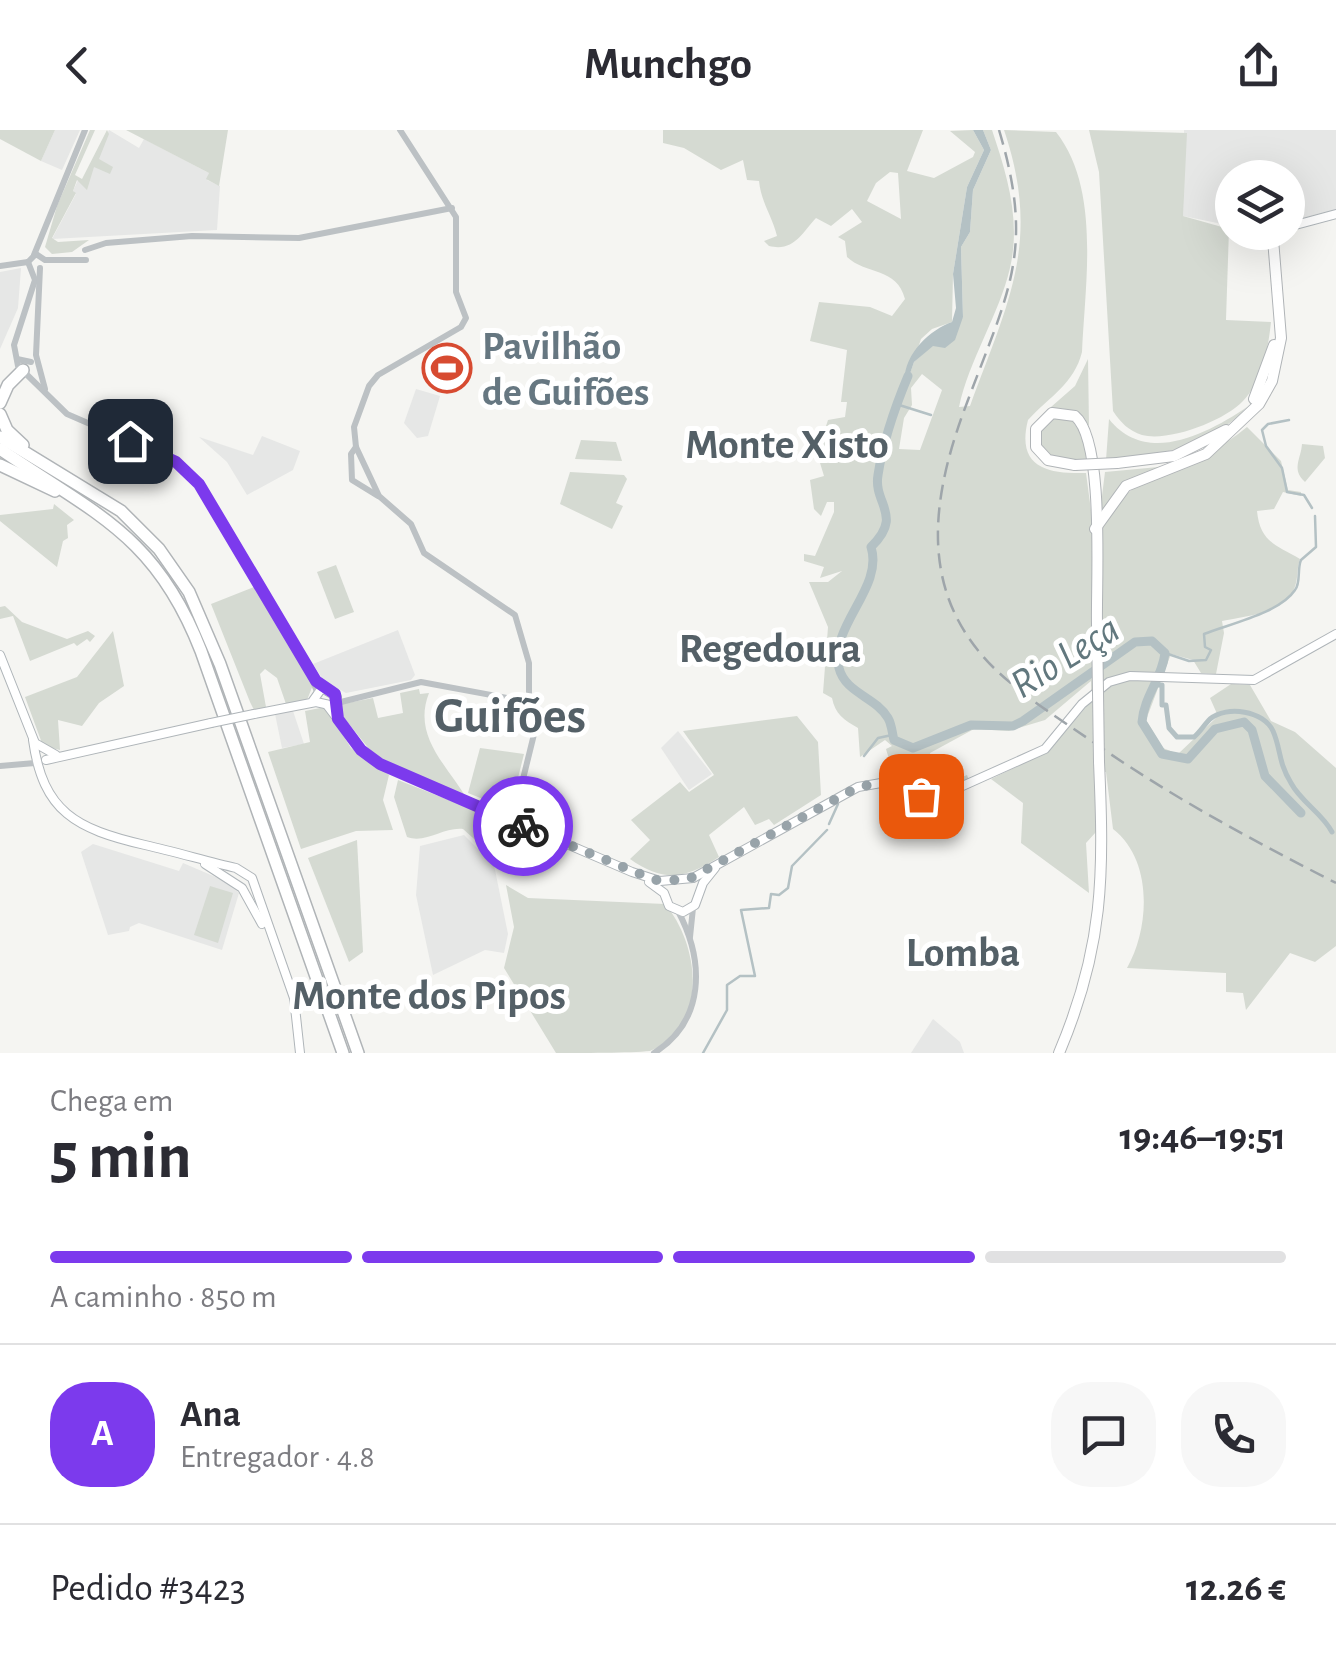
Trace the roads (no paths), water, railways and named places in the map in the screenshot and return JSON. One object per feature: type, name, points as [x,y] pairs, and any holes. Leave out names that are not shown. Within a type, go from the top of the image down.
[{"type":"highway","points":[[1058,1053],[1085,988],[1098,932],[1102,870],[1095,529],[1089,465],[1086,430],[1075,416],[1052,413],[1036,430],[1036,447],[1048,460],[1076,465],[1089,465],[1116,464],[1193,449],[1228,429],[1253,402],[1269,365],[1276,327],[1270,250]]},
{"type":"highway","points":[[1095,529],[1126,486],[1206,454],[1258,404],[1272,381],[1282,338],[1273,250]]},
{"type":"highway","points":[[0,402],[6,388],[30,363]]},
{"type":"highway","points":[[0,414],[14,437],[135,524],[167,559],[193,600],[358,1053]]},
{"type":"highway","points":[[0,437],[59,471]]},
{"type":"highway","points":[[0,448],[96,509],[150,560],[189,622],[343,1053]]},
{"type":"highway","points":[[0,465],[96,509]]},
{"type":"main road","points":[[1305,221],[1336,214]]},
{"type":"main road","points":[[39,757],[328,699],[353,740],[380,764],[632,872],[687,880],[858,787],[881,783],[934,797],[980,780],[1045,749],[1082,704],[1108,682],[1138,676],[1254,680],[1336,634]]},
{"type":"main road","points":[[0,655],[49,784],[68,813],[101,832],[250,875],[298,1014],[299,1053]]},
{"type":"main road","points":[[193,859],[232,880],[248,895],[288,992],[299,1053]]},
{"type":"main road","points":[[632,872],[678,911],[692,908],[720,862]]},
{"type":"main road","points":[[232,880],[229,871],[236,868]]},
{"type":"main road","points":[[687,880],[698,893]]},
{"type":"main road","points":[[666,897],[675,881]]},
{"type":"main road","points":[[248,895],[254,894],[257,887]]},
{"type":"street","points":[[85,130],[40,244],[34,288],[14,354],[30,363],[48,395],[67,414],[172,460],[193,476],[328,699],[422,682],[528,702],[539,708],[498,866]]},
{"type":"street","points":[[400,130],[416,160],[452,208],[457,222],[456,292],[466,318],[461,326],[378,376],[369,386],[354,427],[356,447],[351,469],[356,484],[379,496],[411,524],[428,556],[516,615],[528,656],[528,702]]},
{"type":"street","points":[[0,266],[69,258],[106,243],[202,236],[298,238],[452,208]]},
{"type":"street","points":[[85,254],[94,254],[106,243]]},
{"type":"street","points":[[37,262],[36,330],[30,363],[48,395]]},
{"type":"street","points":[[20,327],[30,318],[36,330]]},
{"type":"street","points":[[356,447],[379,496]]},
{"type":"street","points":[[0,766],[39,757]]},
{"type":"street","points":[[690,944],[692,908]]},
{"type":"street","points":[[654,1053],[682,1032],[694,1007],[696,982],[690,944],[678,911]]},
{"type":"waterway","name":"Rio Leça","points":[[908,376],[890,425],[878,475],[885,526],[871,547],[870,577],[838,652],[842,676],[883,711],[894,740],[913,748],[971,725],[1013,726],[1135,642],[1152,641],[1165,653],[1142,722],[1162,754],[1188,759],[1215,729],[1244,722],[1252,730],[1265,776],[1301,813]]},
{"type":"waterway","points":[[896,404],[931,415]]},
{"type":"waterway","points":[[1289,420],[1268,424],[1262,430],[1266,446],[1282,468],[1287,492],[1304,495],[1312,508]]},
{"type":"waterway","points":[[1165,653],[1189,661],[1206,660],[1211,650],[1205,647],[1204,634],[1266,611],[1288,598],[1297,587],[1301,560],[1316,547],[1315,516]]},
{"type":"waterway","points":[[1157,685],[1162,685],[1162,705],[1166,705],[1169,728],[1177,737],[1194,737],[1210,719],[1226,712],[1244,712],[1268,724],[1291,783],[1332,832]]},
{"type":"waterway","points":[[864,756],[878,738],[892,735]]},
{"type":"waterway","points":[[829,824],[838,804]]},
{"type":"waterway","points":[[703,1053],[727,1010],[727,985],[740,976],[755,976],[741,910],[769,908],[771,894],[779,895],[788,888],[792,866],[827,830]]},
{"type":"railway","points":[[999,130],[1010,172],[1016,239],[1005,298],[946,471],[938,540],[942,574],[952,607],[969,639],[995,669],[1042,707],[1182,799],[1336,883]]},
{"type":"place","name":"Pavilhão de Guifões","points":[[447,368]]},
{"type":"district","name":"Monte Xisto","points":[[787,443]]},
{"type":"district","name":"Regedoura","points":[[770,647]]},
{"type":"district","name":"Guifões","points":[[510,714]]},
{"type":"district","name":"Lomba","points":[[963,951]]},
{"type":"district","name":"Monte dos Pipos","points":[[429,994]]}]
